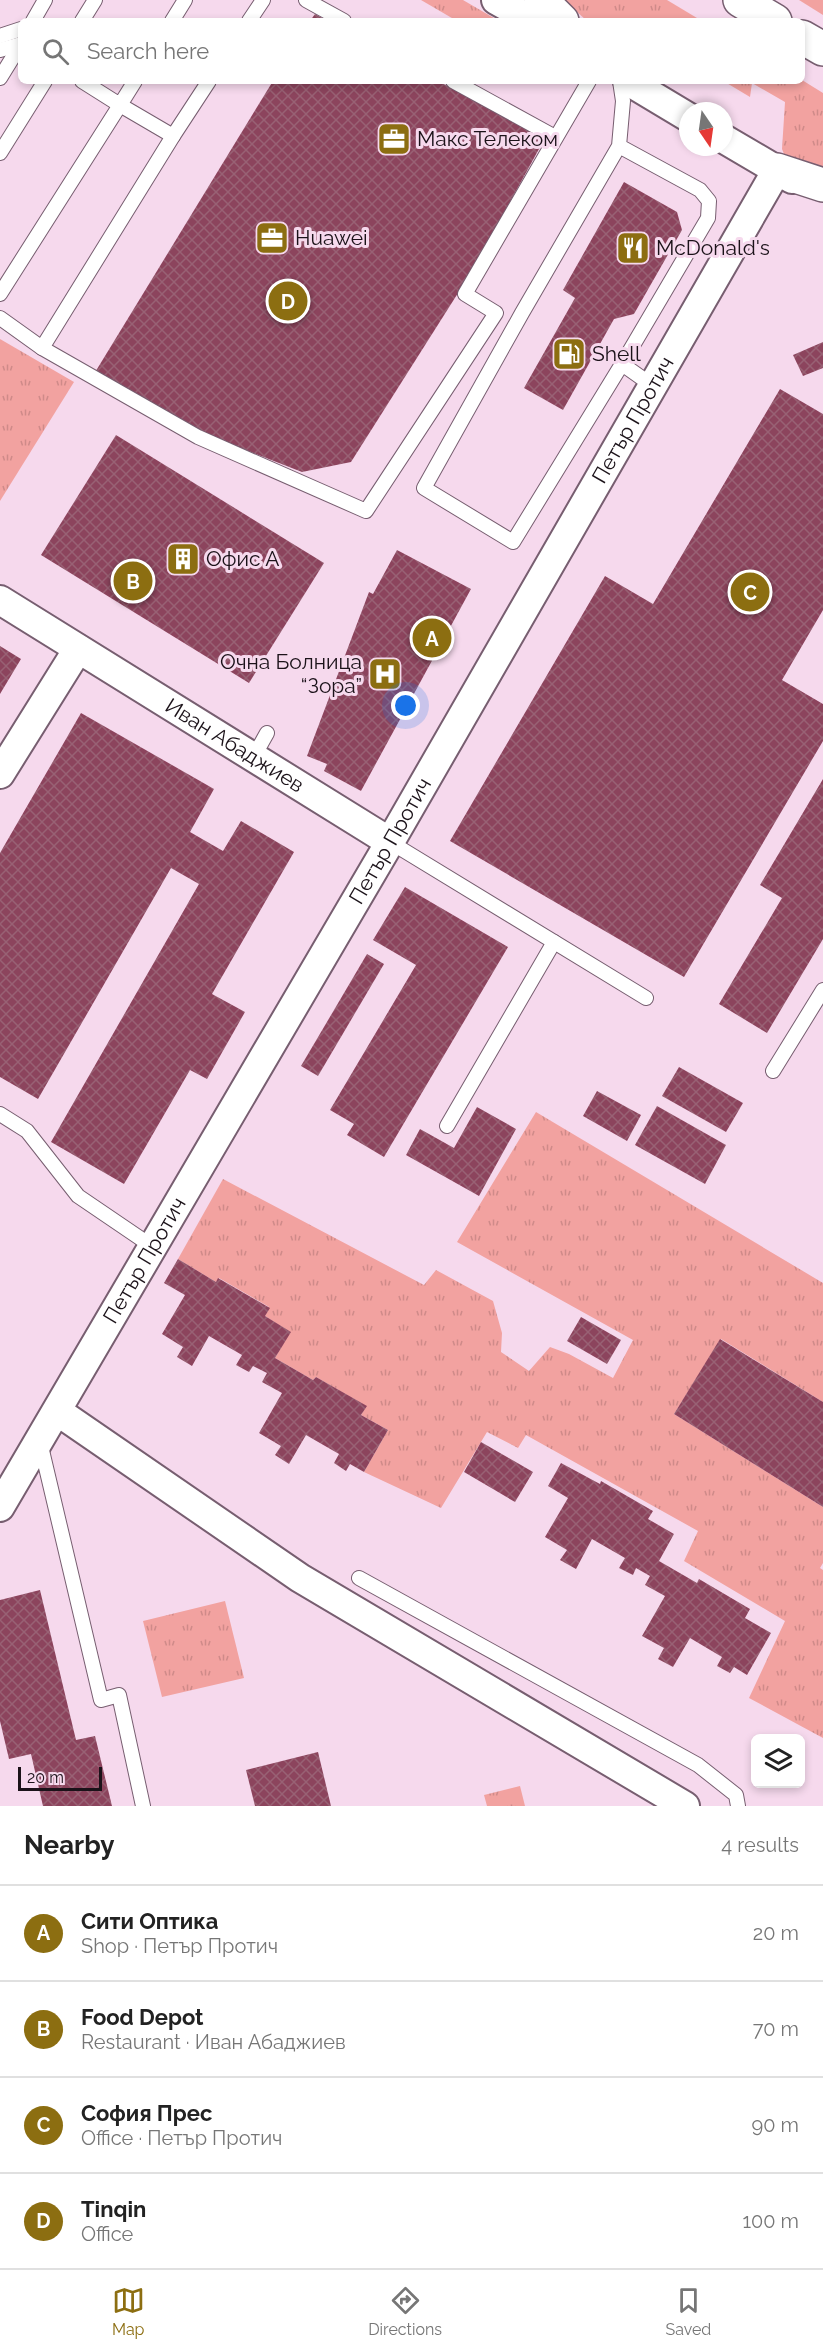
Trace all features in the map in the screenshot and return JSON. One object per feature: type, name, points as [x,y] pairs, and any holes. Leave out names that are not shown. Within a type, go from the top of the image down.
[{"type":"highway","points":[[541,0],[559,18]]},
{"type":"highway","points":[[740,0],[771,18]]},
{"type":"highway","points":[[805,39],[823,49]]},
{"type":"highway","points":[[777,170],[823,185]]},
{"type":"street","points":[[496,0],[528,18]]},
{"type":"street","points":[[633,84],[679,112]]},
{"type":"street","points":[[733,144],[823,196]]},
{"type":"street","name":"Петър Протич","points":[[0,1507],[390,843],[777,170]]},
{"type":"street","name":"Иван Абаджиев","points":[[0,600],[390,843]]},
{"type":"street","points":[[0,774],[78,649]]},
{"type":"street","points":[[57,1411],[300,1578],[685,1806]]},
{"type":"lane","points":[[35,18],[45,0]]},
{"type":"lane","points":[[84,18],[94,0]]},
{"type":"lane","points":[[174,18],[185,0]]},
{"type":"lane","points":[[251,18],[264,0]]},
{"type":"lane","points":[[313,2],[339,18]]},
{"type":"lane","points":[[0,36],[18,30]]},
{"type":"lane","points":[[0,50],[18,45]]},
{"type":"lane","points":[[0,78],[18,49]]},
{"type":"lane","points":[[0,153],[43,84]]},
{"type":"lane","points":[[87,84],[173,136]]},
{"type":"lane","points":[[0,294],[133,84]]},
{"type":"lane","points":[[42,348],[207,84]]},
{"type":"lane","points":[[458,84],[555,137]]},
{"type":"lane","points":[[0,318],[42,348],[198,437],[366,511],[496,313],[465,294],[587,84]]},
{"type":"lane","points":[[619,146],[700,190],[710,201],[708,218],[513,542],[424,488],[619,146],[623,101],[620,84]]},
{"type":"lane","points":[[622,364],[652,386]]},
{"type":"lane","points":[[253,758],[267,733]]},
{"type":"lane","points":[[390,843],[646,998]]},
{"type":"lane","points":[[447,1126],[554,942]]},
{"type":"lane","points":[[772,1071],[823,990]]},
{"type":"lane","points":[[0,1114],[27,1131],[78,1196],[153,1247]]},
{"type":"lane","points":[[39,1440],[101,1700],[119,1695],[143,1806]]},
{"type":"lane","points":[[359,1578],[698,1765],[736,1795],[738,1806]]},
{"type":"green space","points":[[421,0],[463,0],[494,18],[452,18]]},
{"type":"green space","points":[[564,0],[667,0],[697,18],[584,18]]},
{"type":"green space","points":[[799,0],[823,0],[823,15]]},
{"type":"green space","points":[[805,82],[823,93],[823,173],[784,154],[782,149],[785,102],[754,84],[805,84]]},
{"type":"green space","points":[[728,84],[752,84],[750,97]]},
{"type":"green space","points":[[0,339],[74,382],[0,501]]},
{"type":"green space","points":[[536,1112],[823,1283],[823,1402],[721,1339],[674,1414],[823,1507],[823,1563],[820,1568],[823,1570],[823,1738],[749,1698],[785,1621],[684,1561],[698,1531],[526,1435],[518,1448],[487,1432],[441,1508],[364,1472],[388,1430],[361,1415],[366,1406],[316,1377],[313,1380],[275,1358],[290,1332],[265,1316],[269,1307],[219,1278],[216,1282],[178,1259],[223,1179],[424,1285],[436,1270],[493,1301],[502,1333],[501,1352],[529,1371],[550,1347],[569,1354],[613,1378],[633,1340],[457,1242]]},
{"type":"green space","points":[[225,1601],[244,1678],[162,1697],[143,1621]]},
{"type":"green space","points":[[520,1786],[525,1806],[487,1806],[484,1795]]},
{"type":"building","points":[[271,84],[444,84],[545,138],[472,271],[351,462],[302,472],[185,426],[94,374]]},
{"type":"building","points":[[624,182],[677,212],[682,230],[634,314],[614,319],[563,410],[524,388],[575,298],[563,290]]},
{"type":"building","points":[[823,342],[823,368],[803,376],[793,355]]},
{"type":"building","points":[[780,389],[823,414],[823,610],[782,680],[823,704],[823,741],[684,977],[450,841],[605,576],[653,604]]},
{"type":"building","name":"Офис А","points":[[116,435],[324,563],[249,683],[41,555]]},
{"type":"building","points":[[397,550],[471,589],[361,791],[324,771],[327,764],[307,756],[369,592],[373,594]]},
{"type":"building","points":[[0,646],[21,659],[0,694]]},
{"type":"building","points":[[81,713],[214,789],[190,832],[223,851],[241,821],[294,852],[212,994],[245,1012],[207,1079],[190,1070],[124,1184],[51,1142],[199,884],[171,868],[38,1099],[0,1077],[0,853]]},
{"type":"building","points":[[823,779],[823,939],[767,1033],[719,1004],[782,898],[760,885]]},
{"type":"building","points":[[405,887],[508,947],[384,1157],[347,1135],[354,1124],[330,1110],[416,965],[373,940]]},
{"type":"building","points":[[367,954],[384,964],[318,1076],[301,1066]]},
{"type":"building","points":[[679,1067],[743,1103],[726,1132],[662,1096]]},
{"type":"building","points":[[597,1091],[641,1115],[627,1141],[583,1116]]},
{"type":"building","points":[[657,1106],[726,1145],[705,1184],[635,1145]]},
{"type":"building","points":[[477,1107],[516,1129],[479,1196],[406,1155],[420,1129],[454,1148]]},
{"type":"building","points":[[178,1259],[216,1282],[218,1278],[270,1308],[265,1316],[291,1332],[275,1358],[313,1380],[316,1377],[367,1406],[361,1415],[388,1430],[364,1472],[350,1464],[346,1471],[334,1463],[339,1454],[306,1435],[289,1464],[275,1455],[281,1446],[259,1433],[282,1393],[262,1382],[267,1373],[253,1366],[249,1372],[236,1365],[242,1355],[209,1336],[192,1366],[177,1357],[183,1347],[162,1334],[185,1295],[164,1283]]},
{"type":"building","points":[[581,1317],[621,1340],[607,1364],[567,1341]]},
{"type":"building","points":[[720,1339],[823,1402],[823,1507],[674,1414]]},
{"type":"building","points":[[481,1442],[533,1472],[515,1502],[464,1472]]},
{"type":"building","points":[[561,1463],[600,1484],[601,1481],[653,1511],[648,1519],[674,1534],[659,1561],[697,1583],[699,1579],[750,1609],[745,1618],[771,1633],[747,1675],[734,1667],[730,1673],[717,1666],[722,1657],[690,1638],[673,1667],[658,1659],[664,1648],[642,1636],[665,1596],[645,1585],[650,1576],[636,1568],[633,1575],[619,1568],[625,1558],[592,1539],[576,1569],[560,1560],[567,1550],[545,1537],[568,1498],[548,1486]]},
{"type":"building","points":[[40,1590],[76,1740],[95,1736],[112,1806],[43,1806],[31,1754],[9,1759],[0,1721],[0,1600]]},
{"type":"building","points":[[318,1752],[331,1806],[255,1806],[246,1770]]},
{"type":"place","name":"Макс Телеком","points":[[394,139]]},
{"type":"place","name":"Huawei","points":[[272,238]]},
{"type":"place","name":"McDonald's","points":[[633,248]]},
{"type":"place","name":"Tinqin","points":[[288,301]]},
{"type":"place","name":"Shell","points":[[569,354]]},
{"type":"place","name":"Офис А","points":[[183,559]]},
{"type":"place","name":"Food Depot","points":[[133,581]]},
{"type":"place","name":"София Прес","points":[[750,592]]},
{"type":"place","name":"Сити Оптика","points":[[432,638]]},
{"type":"place","name":"Очна Болница “Зора”","points":[[385,674]]}]
